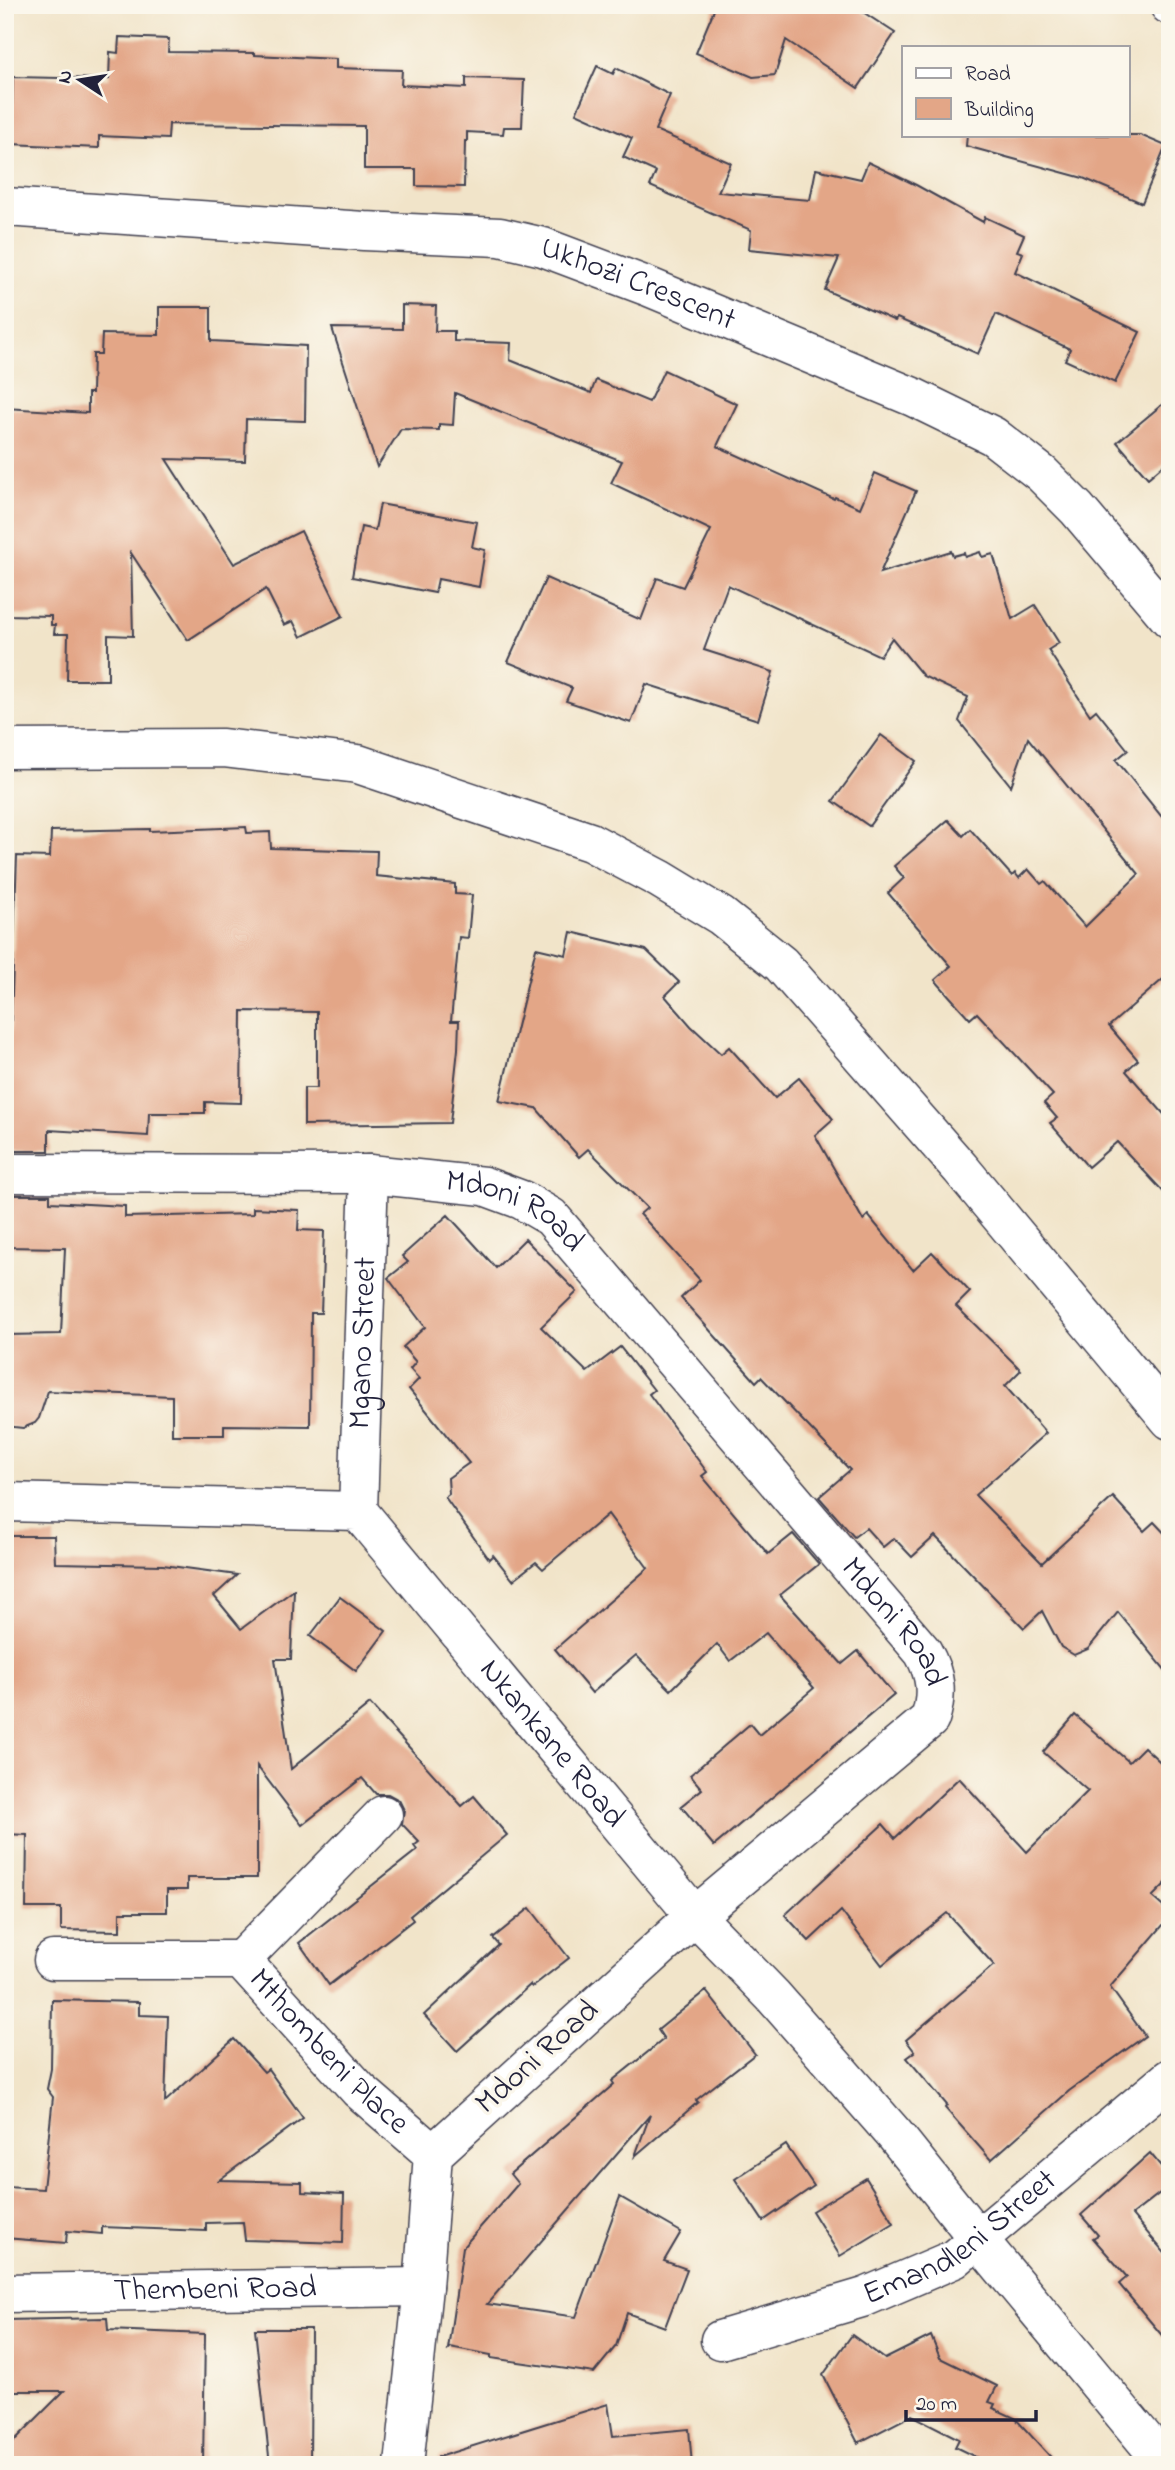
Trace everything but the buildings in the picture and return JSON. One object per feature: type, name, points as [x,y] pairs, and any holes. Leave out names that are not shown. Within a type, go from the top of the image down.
[{"type":"street","name":"Ukhozi Crescent","points":[[5,207],[364,231],[500,237],[543,247],[649,287],[913,397],[993,436],[1042,474],[1077,509],[1170,619]]},
{"type":"street","points":[[5,749],[223,748],[358,764],[590,842],[660,879],[721,916],[781,964],[961,1169],[1170,1420]]},
{"type":"street","name":"Mdoni Road","points":[[5,1173],[369,1174],[484,1186],[522,1199],[551,1217],[914,1642],[931,1666],[936,1686],[930,1719],[695,1916],[433,2154]]},
{"type":"street","name":"Mgano Street","points":[[358,1511],[369,1174]]},
{"type":"street","points":[[5,1502],[358,1511]]},
{"type":"street","name":"Nkankane Road","points":[[358,1511],[695,1916],[773,1996],[895,2135],[1166,2465]]},
{"type":"street","points":[[241,1960],[383,1815]]},
{"type":"street","name":"Mthombeni Place","points":[[53,1960],[241,1960],[359,2090],[433,2154]]},
{"type":"street","name":"Emandleni Street","points":[[720,2340],[865,2297],[954,2259],[1170,2078]]},
{"type":"street","points":[[404,2465],[423,2287],[433,2154]]},
{"type":"street","name":"Thembeni Road","points":[[5,2293],[423,2287]]}]
